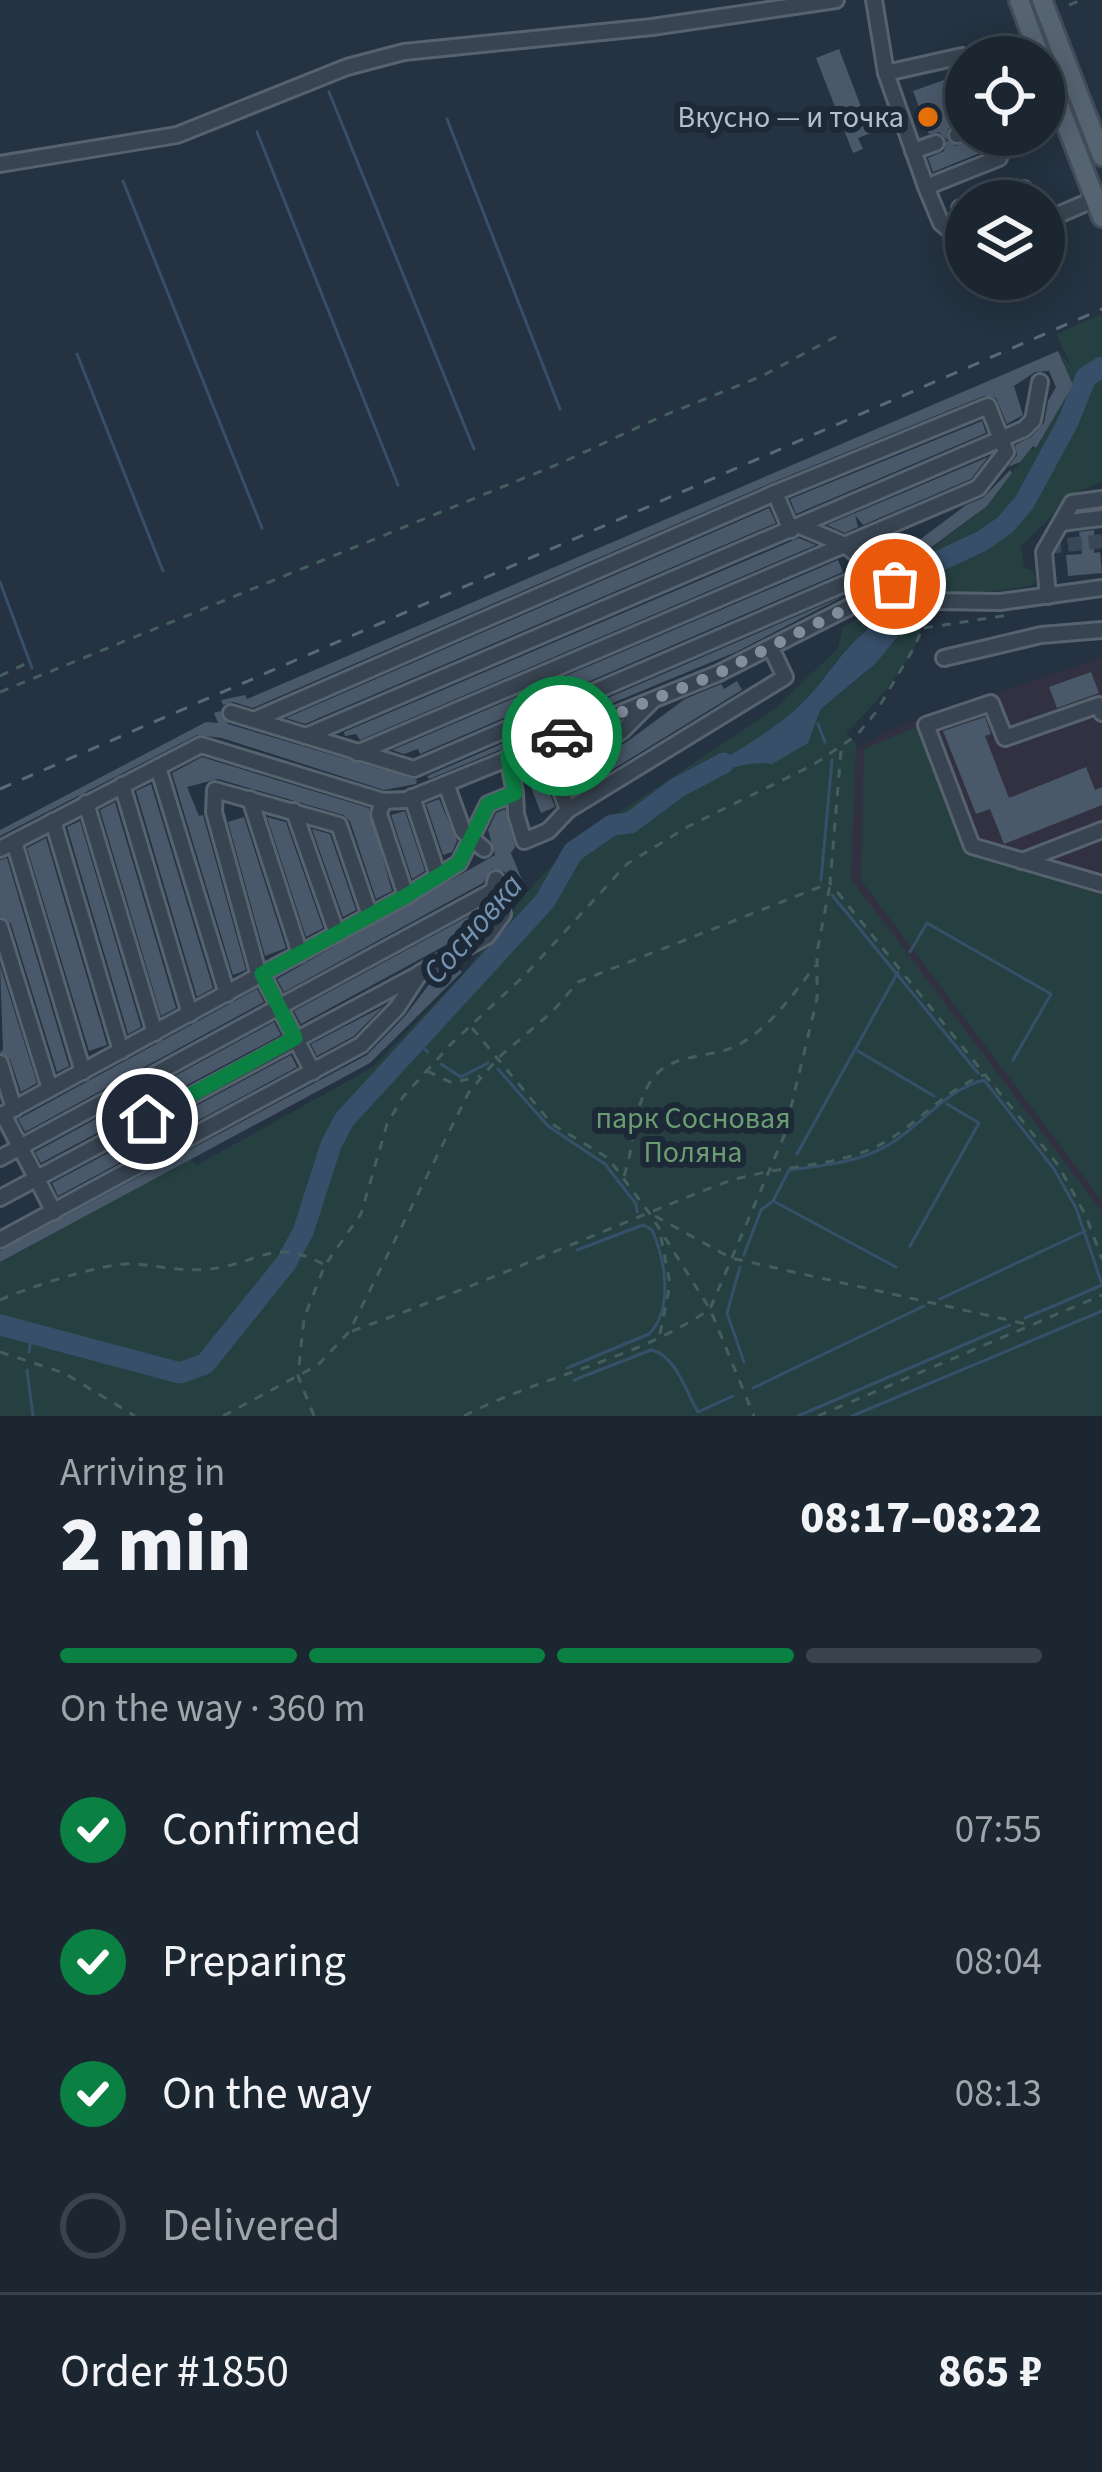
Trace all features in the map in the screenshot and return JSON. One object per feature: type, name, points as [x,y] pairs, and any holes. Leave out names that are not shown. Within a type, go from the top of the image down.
[{"type":"main road","points":[[1019,0],[1032,36]]},
{"type":"main road","points":[[1042,0],[1102,156]]},
{"type":"main road","points":[[1065,121],[1099,208]]},
{"type":"street","points":[[0,164],[177,135],[347,67],[404,52],[652,27],[836,0]]},
{"type":"street","points":[[874,0],[886,74],[945,226]]},
{"type":"street","points":[[886,74],[945,60]]},
{"type":"street","points":[[914,151],[936,143]]},
{"type":"street","points":[[926,187],[998,156]]},
{"type":"street","points":[[1065,216],[1099,208]]},
{"type":"street","points":[[306,736],[1001,439],[1034,420],[1040,382]]},
{"type":"street","points":[[254,720],[988,406],[1006,452],[978,488],[357,753]]},
{"type":"street","points":[[776,493],[796,528],[845,545],[866,564],[934,602],[1000,602],[1102,588]]},
{"type":"street","points":[[1048,596],[1044,552],[1060,523],[1072,503],[1102,499]]},
{"type":"street","points":[[1060,523],[1102,518]]},
{"type":"street","points":[[231,713],[414,769],[853,580],[866,564]]},
{"type":"street","points":[[83,1072],[7,845],[201,745],[382,801],[412,797],[655,699],[905,588]]},
{"type":"street","points":[[944,658],[1041,634],[1102,630]]},
{"type":"street","points":[[508,757],[520,848],[548,831],[568,810],[785,677],[771,648]]},
{"type":"street","points":[[568,810],[554,772],[622,731],[655,699]]},
{"type":"street","points":[[1102,713],[1099,705],[1005,738],[992,703],[926,725],[972,846],[1102,884]]},
{"type":"street","points":[[158,766],[227,994]]},
{"type":"street","points":[[446,784],[463,831],[484,849]]},
{"type":"street","points":[[122,785],[190,1014]]},
{"type":"street","points":[[313,1072],[261,975],[214,812],[215,790],[339,825],[370,916]]},
{"type":"street","points":[[6,1113],[459,863],[488,804],[515,793]]},
{"type":"street","points":[[412,797],[438,876]]},
{"type":"street","points":[[250,799],[300,954]]},
{"type":"street","points":[[382,801],[379,814],[406,896]]},
{"type":"street","points":[[86,803],[155,1033]]},
{"type":"street","points":[[294,811],[337,934]]},
{"type":"street","points":[[53,821],[121,1051]]},
{"type":"street","points":[[1022,861],[1102,830]]},
{"type":"street","points":[[0,1158],[494,885],[503,914],[487,936],[0,1198]]},
{"type":"street","points":[[0,927],[50,1089]]},
{"type":"street","points":[[0,1240],[361,1045],[397,1008],[420,973]]},
{"type":"street","points":[[0,1063],[6,1113],[54,1212]]},
{"type":"path","points":[[1069,5],[1081,0]]},
{"type":"path","points":[[0,692],[561,464],[762,376],[837,336]]},
{"type":"path","points":[[314,1416],[298,1376],[304,1318],[325,1265],[361,1214],[387,1124],[403,1096],[561,938],[627,864],[689,826],[841,749],[883,700],[916,646],[934,602]]},
{"type":"path","points":[[0,676],[27,663]]},
{"type":"path","points":[[464,1416],[658,1336],[710,1309],[784,1136],[809,1041],[830,883],[841,749]]},
{"type":"path","points":[[223,1416],[318,1365],[349,1332],[458,1110],[480,1076],[586,978],[830,883]]},
{"type":"path","points":[[830,883],[1058,1165],[1086,1216],[1102,1259]]},
{"type":"path","points":[[623,1177],[643,1096],[654,1076],[671,1063],[743,1042],[787,1002],[817,964]]},
{"type":"path","points":[[470,1027],[552,1124],[592,1145],[623,1177],[710,1309],[754,1416]]},
{"type":"path","points":[[426,1070],[452,1083],[480,1076]]},
{"type":"path","points":[[349,1332],[770,1169],[847,1157],[873,1148],[961,1085],[984,1075]]},
{"type":"path","points":[[650,1214],[731,1258],[1031,1324]]},
{"type":"path","points":[[657,1225],[670,1284],[658,1336]]},
{"type":"path","points":[[0,1300],[81,1272],[132,1263],[209,1270],[286,1250],[325,1265]]},
{"type":"path","points":[[818,1416],[1102,1295]]},
{"type":"path","points":[[0,1352],[64,1373],[135,1416]]},
{"type":"shaded area","points":[[891,618],[897,624],[897,638],[874,665],[820,710],[808,743],[772,764],[701,773],[785,718],[863,634]]},
{"type":"shaded area","points":[[1102,657],[1102,1213],[837,882],[849,753],[889,730]]},
{"type":"green space","points":[[1102,314],[1102,482],[1075,493],[1021,546],[1024,568],[1032,570],[1037,579],[1031,586],[964,592],[918,579],[906,569],[989,504],[1029,450],[1036,448],[1073,385],[1058,351],[1071,366],[1056,334]]},
{"type":"green space","name":"парк Сосновая Поляна","points":[[900,596],[922,613],[922,627],[907,660],[846,733],[856,744],[851,879],[1102,1212],[1102,1416],[0,1416],[0,1262],[191,1159],[197,1165],[373,1067],[464,973],[527,892],[573,843],[775,709],[838,648],[843,627]],"holes":[[[891,618],[897,639],[820,710],[798,708],[863,633]]]},
{"type":"green space","points":[[917,727],[966,853],[1102,895],[1102,1201],[861,880],[864,749]]},
{"type":"building","points":[[839,49],[871,133],[858,138],[863,149],[853,153],[816,58]]},
{"type":"building","points":[[945,80],[945,138],[939,132],[929,134],[913,91]]},
{"type":"building","points":[[945,147],[945,156],[973,156],[933,172],[928,158]]},
{"type":"building","points":[[1058,351],[1073,385],[1036,448],[1020,462],[1008,467],[1017,455],[1015,445],[1044,423],[1056,387],[1049,371],[1035,372],[1014,386],[1023,415],[1007,424],[996,398],[984,396],[253,708],[233,702],[223,705],[221,700],[245,695],[247,699]]},
{"type":"building","points":[[982,421],[986,433],[796,514],[790,499]]},
{"type":"building","points":[[988,457],[971,479],[863,525],[855,515],[858,527],[845,533],[827,525]]},
{"type":"building","points":[[1010,470],[987,506],[898,572],[890,562],[966,505],[983,498]]},
{"type":"building","points":[[769,508],[776,523],[305,724],[286,718]]},
{"type":"building","points":[[1094,530],[1094,553],[1100,552],[1102,573],[1068,576],[1066,555],[1082,554],[1079,532]]},
{"type":"building","points":[[799,538],[816,545],[360,740],[356,734],[345,736],[344,732]]},
{"type":"building","points":[[838,560],[843,572],[420,754],[418,749],[404,754],[392,750]]},
{"type":"building","points":[[846,595],[736,652],[427,776]]},
{"type":"building","points":[[1091,672],[1099,693],[1057,708],[1049,687]]},
{"type":"building","points":[[737,681],[742,690],[574,793],[568,777],[685,699]]},
{"type":"building","points":[[220,711],[228,724],[417,780],[416,784],[384,790],[222,738],[197,735],[0,836],[0,830],[206,722],[218,723],[214,713]]},
{"type":"building","points":[[985,717],[991,734],[985,736],[1009,798],[1086,767],[1095,790],[1102,787],[1102,805],[1004,844],[990,809],[976,814],[943,731]]},
{"type":"building","points":[[202,757],[369,808],[392,891],[376,899],[350,821],[343,815],[218,779],[187,787],[199,816],[203,815],[246,970],[233,975],[172,773]]},
{"type":"building","points":[[544,761],[543,776],[555,807],[541,813],[523,767]]},
{"type":"building","points":[[151,784],[213,988],[197,997],[136,791]]},
{"type":"building","points":[[439,799],[457,841],[452,852],[443,855],[426,804]]},
{"type":"building","points":[[115,802],[176,1008],[161,1016],[100,810]]},
{"type":"building","points":[[505,809],[515,847],[511,853],[527,892],[513,898],[505,872],[492,869],[483,883],[284,992],[277,979],[495,855],[488,830],[496,813]]},
{"type":"building","points":[[405,811],[425,871],[412,879],[391,815]]},
{"type":"building","points":[[244,817],[286,948],[265,956],[228,822]]},
{"type":"building","points":[[267,817],[286,822],[323,928],[306,937]]},
{"type":"building","points":[[80,821],[141,1027],[128,1034],[67,827]]},
{"type":"building","points":[[312,829],[330,834],[356,910],[343,917]]},
{"type":"building","points":[[46,838],[107,1045],[89,1051],[27,848]]},
{"type":"building","points":[[7,858],[69,1066],[57,1072],[11,924],[0,916],[0,860]]},
{"type":"building","points":[[486,907],[490,913],[479,920],[479,927],[301,1024],[294,1011]]},
{"type":"building","points":[[0,965],[37,1083],[21,1092],[10,1059],[0,1052]]},
{"type":"building","points":[[456,966],[462,972],[370,1063],[0,1262],[0,1251],[367,1055],[434,978]]},
{"type":"building","points":[[257,989],[264,1002],[25,1132],[18,1119]]},
{"type":"building","points":[[384,1006],[354,1036],[317,1056],[311,1044]]},
{"type":"building","points":[[274,1022],[281,1035],[41,1163],[35,1152]]},
{"type":"building","points":[[291,1055],[297,1067],[58,1196],[52,1183]]},
{"type":"waterway","points":[[329,92],[474,449]]},
{"type":"waterway","points":[[447,119],[560,409]]},
{"type":"waterway","points":[[257,132],[398,485]]},
{"type":"waterway","points":[[123,181],[262,528]]},
{"type":"waterway","points":[[77,354],[163,571]]},
{"type":"waterway","name":"Сосновка","points":[[875,636],[922,569],[982,541],[1024,503],[1068,422],[1086,377],[1102,367]]},
{"type":"waterway","points":[[0,582],[32,668]]},
{"type":"waterway","points":[[818,724],[825,742]]},
{"type":"waterway","points":[[821,880],[832,760]]},
{"type":"waterway","name":"Сосновка","points":[[0,1325],[180,1373],[205,1364],[286,1263],[303,1232],[331,1145],[344,1120],[545,901],[573,852],[612,825],[630,823],[677,788],[724,763]]},
{"type":"waterway","points":[[832,895],[978,1073]]},
{"type":"waterway","points":[[910,952],[927,923],[1051,994],[1013,1060]]},
{"type":"waterway","points":[[797,1154],[898,972]]},
{"type":"waterway","points":[[417,1042],[428,1052]]},
{"type":"waterway","points":[[858,1051],[934,1096]]},
{"type":"waterway","points":[[441,1064],[461,1077],[488,1063]]},
{"type":"waterway","points":[[498,1069],[548,1126],[605,1164],[636,1204],[637,1212]]},
{"type":"waterway","points":[[744,1255],[761,1210],[773,1201],[789,1170],[878,1150],[958,1091],[984,1080],[1054,1169],[1076,1208],[1102,1284]]},
{"type":"waterway","points":[[910,1246],[979,1123],[947,1104]]},
{"type":"waterway","points":[[775,1202],[896,1267]]},
{"type":"waterway","points":[[567,1368],[649,1334],[664,1298],[661,1255],[652,1230],[643,1225],[577,1250]]},
{"type":"waterway","points":[[940,1299],[1085,1231]]},
{"type":"waterway","points":[[740,1267],[727,1313],[744,1362]]},
{"type":"waterway","points":[[1025,1318],[1100,1286]]},
{"type":"waterway","points":[[753,1388],[924,1306]]},
{"type":"waterway","points":[[852,1416],[1102,1311]]},
{"type":"waterway","points":[[798,1416],[1010,1325]]},
{"type":"waterway","points":[[29,1352],[32,1333]]},
{"type":"waterway","points":[[574,1380],[651,1350],[674,1367],[698,1412],[733,1396]]},
{"type":"waterway","points":[[27,1370],[33,1416]]},
{"type":"tunnel","points":[[1047,547],[1102,541]]},
{"type":"railway","points":[[0,789],[1102,309]]},
{"type":"way so far","points":[[562,736],[719,673],[895,584]]},
{"type":"place","name":"Вкусно — и точка","points":[[928,117]]},
{"type":"route","points":[[147,1119],[295,1038],[262,974],[459,863],[488,804],[515,793],[508,757],[562,736]]}]
